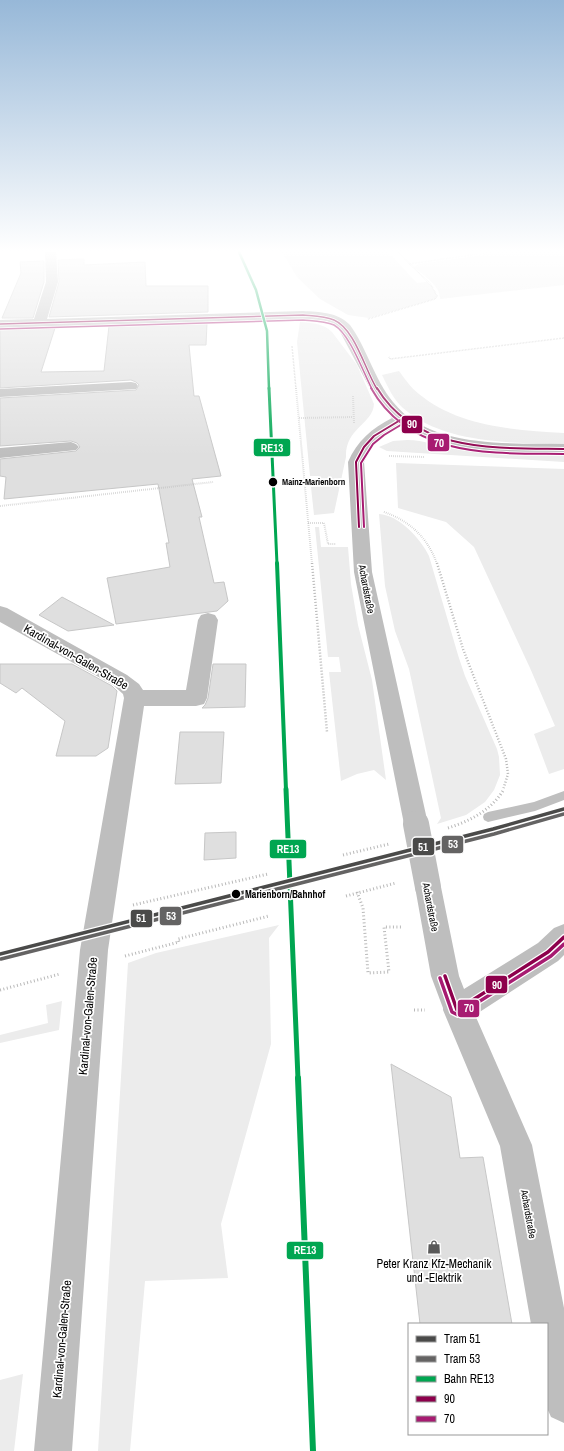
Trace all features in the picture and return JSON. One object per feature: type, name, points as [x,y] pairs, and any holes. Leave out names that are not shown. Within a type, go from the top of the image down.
[{"type":"street","points":[[0,324],[140,320]]},
{"type":"street","points":[[331,320],[343,325],[352,338],[385,402],[402,419],[423,431],[456,442],[500,447],[564,449]]},
{"type":"street","points":[[0,393],[131,386]]},
{"type":"street","name":"Achardstraße","points":[[402,419],[370,438],[358,455],[356,462],[363,572],[416,824],[445,976],[457,1010],[516,1145],[564,1404]]},
{"type":"street","points":[[0,453],[71,447]]},
{"type":"street","name":"Kardinal-von-Galen-Straße","points":[[0,613],[120,680],[132,690],[136,698],[100,912],[93,965],[53,1451]]},
{"type":"street","points":[[136,698],[196,698],[208,620]]},
{"type":"street","points":[[457,1010],[548,952],[564,937]]},
{"type":"path","points":[[343,325],[362,320]]},
{"type":"path","points":[[390,359],[564,338]]},
{"type":"path","points":[[292,346],[327,732]]},
{"type":"path","points":[[298,418],[353,417]]},
{"type":"path","points":[[0,506],[213,482]]},
{"type":"path","points":[[358,509],[383,512],[393,515],[426,540],[434,557],[454,624],[507,766],[507,779],[501,796],[489,809],[476,817],[444,829]]},
{"type":"path","points":[[308,523],[314,523]]},
{"type":"path","points":[[343,855],[395,842]]},
{"type":"path","points":[[100,912],[268,874]]},
{"type":"path","points":[[346,896],[397,882]]},
{"type":"path","points":[[358,892],[363,908],[368,973],[389,972],[384,927],[403,927]]},
{"type":"path","points":[[123,956],[178,942],[178,939],[269,916]]},
{"type":"path","points":[[0,990],[93,965]]},
{"type":"shaded area","points":[[300,322],[321,325],[332,332],[357,365],[374,404],[369,417],[354,433],[347,447],[334,513],[314,515],[311,487],[321,486],[319,476],[310,476],[297,342]]},
{"type":"shaded area","points":[[399,371],[419,394],[452,414],[488,425],[564,433],[564,444],[501,442],[458,435],[438,429],[419,420],[403,408],[394,397],[382,375]]},
{"type":"shaded area","points":[[393,441],[421,441],[474,452],[564,455],[564,462],[387,451],[379,447]]},
{"type":"shaded area","points":[[396,463],[564,469],[564,769],[549,774],[534,734],[555,726],[474,547],[446,522],[398,508]]},
{"type":"shaded area","points":[[379,514],[387,515],[402,523],[421,542],[429,556],[465,676],[497,749],[499,757],[500,775],[494,790],[485,802],[466,815],[437,824],[441,818],[409,669],[395,631],[385,586]]},
{"type":"shaded area","points":[[315,527],[319,527],[321,547],[348,547],[351,584],[358,625],[372,680],[386,780],[374,770],[357,774],[341,781],[329,672],[341,672],[339,657],[328,657]]},
{"type":"shaded area","points":[[279,925],[269,938],[271,1044],[221,1224],[228,1278],[145,1281],[130,1451],[98,1451],[128,963],[156,953]]},
{"type":"shaded area","points":[[62,1001],[59,1030],[0,1043],[0,1035],[48,1023],[46,1005]]},
{"type":"shaded area","points":[[23,1374],[14,1451],[0,1451],[0,1380]]},
{"type":"building","points":[[207,323],[206,345],[189,345],[194,396],[199,396],[221,476],[192,479],[202,517],[199,517],[214,583],[224,582],[228,601],[217,611],[116,624],[107,578],[170,567],[166,543],[169,543],[158,484],[4,499],[6,477],[0,476],[0,459],[76,451],[80,447],[77,443],[71,441],[0,446],[0,398],[136,390],[139,385],[131,380],[0,388],[0,329],[55,328],[41,372],[104,371],[109,326]]},
{"type":"building","points":[[62,597],[114,625],[68,631],[39,615]]},
{"type":"building","points":[[0,664],[72,664],[112,686],[117,691],[108,748],[96,756],[56,756],[65,721],[22,688],[16,693],[0,683]]},
{"type":"building","points":[[213,664],[246,664],[245,707],[202,708],[208,698]]},
{"type":"building","points":[[180,732],[224,732],[221,783],[175,784]]},
{"type":"building","points":[[236,832],[236,858],[204,860],[205,833]]},
{"type":"building","points":[[391,1064],[451,1097],[460,1158],[483,1157],[512,1323],[420,1323]]},
{"type":"waterway","points":[[488,817],[535,806],[564,795]]},
{"type":"tram line","name":"51","points":[[0,954],[493,829],[564,809]]},
{"type":"tram line","name":"53","points":[[1,959],[494,834],[564,814]]},
{"type":"rail line","name":"RE13","points":[[264,320],[267,331],[313,1451]]},
{"type":"transit line","name":"90","points":[[0,324],[144,320]]},
{"type":"transit line","name":"70","points":[[0,329],[303,320],[325,322],[335,326],[343,333],[372,390],[384,408],[401,424],[421,436],[443,444],[467,449],[492,452],[564,454]]},
{"type":"transit line","name":"90","points":[[333,320],[341,324],[347,330],[376,387],[388,405],[403,419],[421,430],[460,443],[480,446],[523,449],[564,449]]},
{"type":"transit line","name":"90","points":[[359,527],[356,462],[364,447],[374,436],[402,419]]},
{"type":"transit line","name":"70","points":[[364,527],[361,463],[368,449],[378,439],[404,423]]},
{"type":"transit line","name":"90","points":[[445,976],[457,1010],[548,952],[564,937]]},
{"type":"transit line","name":"70","points":[[440,978],[452,1012],[458,1015],[551,956],[564,944]]},
{"type":"place","name":"Mainz-Marienborn","points":[[273,482]]},
{"type":"place","name":"Marienborn/Bahnhof","points":[[236,894]]},
{"type":"place","name":"Peter Kranz Kfz-Mechanik und -Elektrik","points":[[434,1247]]}]
